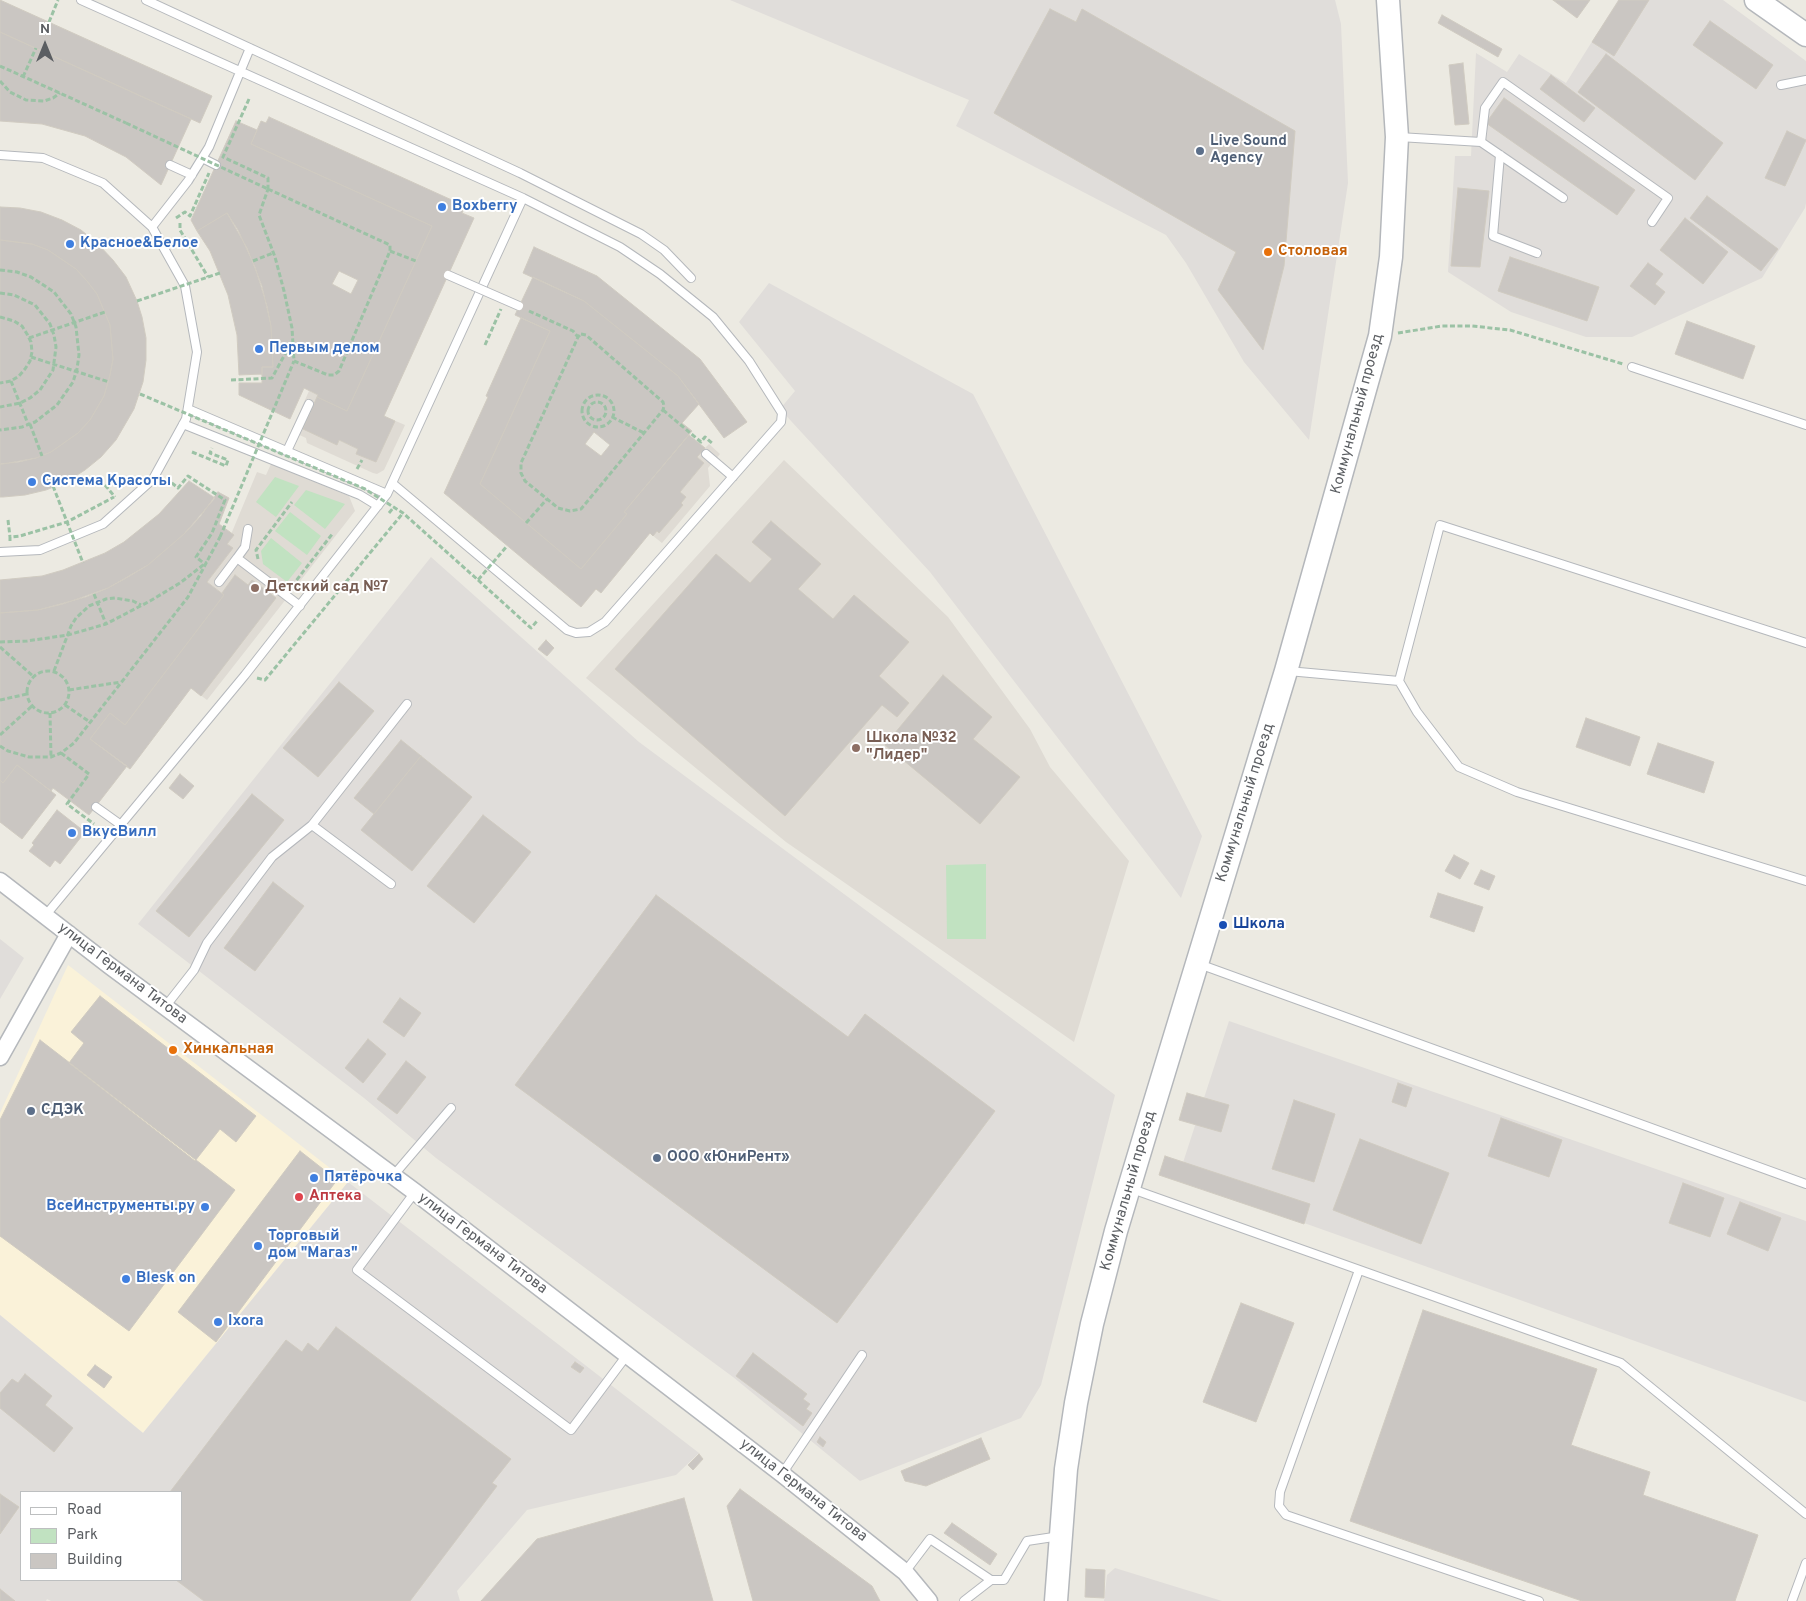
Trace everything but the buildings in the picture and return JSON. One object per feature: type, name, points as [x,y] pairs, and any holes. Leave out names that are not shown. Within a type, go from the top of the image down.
[{"type":"street","name":"Коммунальный проезд","points":[[1056,1601],[1066,1469],[1076,1403],[1090,1332],[1129,1188],[1286,671],[1380,336],[1392,256],[1397,137],[1388,0]]},
{"type":"street","points":[[1756,0],[1806,35]]},
{"type":"street","name":"улица Германа Титова","points":[[0,881],[165,1007],[393,1176],[782,1474],[905,1572],[929,1601]]},
{"type":"street","points":[[0,1057],[69,934]]},
{"type":"lane","points":[[81,0],[523,198],[620,247],[660,274],[713,317],[750,361],[782,413],[783,418],[599,628],[590,632],[576,633],[567,630],[392,483]]},
{"type":"lane","points":[[146,0],[520,173],[641,234],[664,250],[691,278]]},
{"type":"lane","points":[[152,227],[192,174],[209,146],[250,48]]},
{"type":"lane","points":[[1781,85],[1806,80]]},
{"type":"lane","points":[[1481,142],[1485,108],[1503,82],[1668,198],[1652,222]]},
{"type":"lane","points":[[1397,137],[1481,142],[1563,198]]},
{"type":"lane","points":[[0,154],[43,158],[103,183],[152,227],[185,286],[197,352],[188,409],[183,424],[153,479],[103,524],[40,550],[0,552]]},
{"type":"lane","points":[[1500,155],[1493,236],[1537,253]]},
{"type":"lane","points":[[202,158],[215,164]]},
{"type":"lane","points":[[170,165],[192,174]]},
{"type":"lane","points":[[46,916],[300,606],[386,494],[523,198]]},
{"type":"lane","points":[[448,275],[519,306]]},
{"type":"lane","points":[[1632,367],[1806,425]]},
{"type":"lane","points":[[287,452],[309,404]]},
{"type":"lane","points":[[188,409],[386,494]]},
{"type":"lane","points":[[183,424],[360,494],[378,506]]},
{"type":"lane","points":[[706,454],[733,477]]},
{"type":"lane","points":[[1806,643],[1440,525],[1399,681],[1417,712],[1459,767],[1516,792],[1806,882]]},
{"type":"lane","points":[[219,582],[245,547],[248,529]]},
{"type":"lane","points":[[237,558],[300,606]]},
{"type":"lane","points":[[1286,671],[1399,681]]},
{"type":"lane","points":[[165,1007],[194,970],[208,943],[272,857],[312,826],[408,704]]},
{"type":"lane","points":[[96,806],[121,825]]},
{"type":"lane","points":[[312,826],[391,884]]},
{"type":"lane","points":[[1198,964],[1806,1184]]},
{"type":"lane","points":[[393,1176],[451,1108]]},
{"type":"lane","points":[[1129,1188],[1621,1363],[1806,1514]]},
{"type":"lane","points":[[414,1192],[357,1270],[571,1430],[627,1355]]},
{"type":"lane","points":[[1359,1270],[1280,1492],[1279,1506],[1286,1515],[1539,1601]]},
{"type":"lane","points":[[782,1474],[862,1355]]},
{"type":"lane","points":[[905,1572],[930,1539],[991,1580],[1004,1580],[1027,1541],[1061,1536]]},
{"type":"lane","points":[[1792,1601],[1806,1563]]},
{"type":"lane","points":[[964,1601],[991,1580]]},
{"type":"path","points":[[48,22],[58,0]]},
{"type":"path","points":[[23,77],[36,48]]},
{"type":"path","points":[[0,66],[390,245],[390,251],[339,371],[334,375],[328,375],[294,361]]},
{"type":"path","points":[[0,81],[10,92],[26,100],[44,101],[60,93]]},
{"type":"path","points":[[0,746],[8,751],[29,757],[51,757],[62,753],[74,743],[188,597],[220,537],[294,361],[292,328],[284,291],[259,215],[268,189],[268,178],[223,157],[249,99]]},
{"type":"path","points":[[176,218],[185,212],[190,216],[215,164]]},
{"type":"path","points":[[180,223],[180,230],[208,277]]},
{"type":"path","points":[[390,251],[416,261]]},
{"type":"path","points":[[252,261],[273,253]]},
{"type":"path","points":[[0,270],[17,272],[43,283],[54,292],[63,302],[74,323],[79,341],[76,370],[66,394],[58,405],[29,424],[22,427],[0,430]]},
{"type":"path","points":[[137,301],[220,273]]},
{"type":"path","points":[[0,293],[14,295],[35,305],[44,314],[52,330],[56,347],[54,364],[47,381],[40,390],[20,404],[0,407]]},
{"type":"path","points":[[485,344],[505,300]]},
{"type":"path","points":[[519,306],[573,331],[578,337]]},
{"type":"path","points":[[29,338],[105,312]]},
{"type":"path","points":[[0,317],[14,321],[22,326],[29,338],[32,352],[25,369],[11,381],[0,383]]},
{"type":"path","points":[[1380,336],[1442,326],[1472,326],[1510,330],[1632,367]]},
{"type":"path","points":[[581,334],[586,335],[663,402],[663,410],[581,508],[570,511],[558,508],[525,481],[521,473],[521,463],[581,334]]},
{"type":"path","points":[[232,380],[272,378],[287,352],[293,351]]},
{"type":"path","points":[[30,357],[109,382]]},
{"type":"path","points":[[11,381],[42,456]]},
{"type":"path","points":[[140,394],[365,489],[403,513],[531,628],[545,612]]},
{"type":"path","points":[[592,396],[604,396],[613,405],[612,417],[603,426],[597,427],[586,422],[582,416],[583,404],[592,396]]},
{"type":"path","points":[[589,408],[596,402],[600,402],[606,409],[604,418],[599,420],[591,417]]},
{"type":"path","points":[[583,404],[589,408],[591,417]]},
{"type":"path","points":[[663,410],[700,442]]},
{"type":"path","points":[[586,422],[591,417]]},
{"type":"path","points":[[612,417],[644,433]]},
{"type":"path","points":[[192,452],[226,466],[228,460]]},
{"type":"path","points":[[358,466],[362,460]]},
{"type":"path","points":[[178,488],[188,476],[225,500],[212,533],[196,557],[206,563]]},
{"type":"path","points":[[105,485],[115,497]]},
{"type":"path","points":[[53,486],[83,563]]},
{"type":"path","points":[[526,523],[546,499]]},
{"type":"path","points":[[20,536],[67,522],[105,502]]},
{"type":"path","points":[[261,568],[256,550],[292,502]]},
{"type":"path","points":[[266,680],[403,513]]},
{"type":"path","points":[[8,520],[10,537]]},
{"type":"path","points":[[286,595],[333,533]]},
{"type":"path","points":[[478,580],[507,546]]},
{"type":"path","points":[[0,642],[27,641],[68,635],[106,624],[142,606],[206,563]]},
{"type":"path","points":[[94,594],[106,624]]},
{"type":"path","points":[[54,671],[72,626],[82,612],[97,602],[115,598],[142,606]]},
{"type":"path","points":[[0,647],[33,676]]},
{"type":"path","points":[[0,656],[4,650]]},
{"type":"path","points":[[47,670],[54,671],[61,674],[66,680],[70,694],[65,704],[57,711],[50,713],[42,712],[32,706],[27,694],[29,682],[33,676],[47,670]]},
{"type":"path","points":[[70,690],[122,682]]},
{"type":"path","points":[[0,700],[27,694]]},
{"type":"path","points":[[65,704],[90,722]]},
{"type":"path","points":[[0,735],[32,706]]},
{"type":"path","points":[[50,713],[51,757]]},
{"type":"path","points":[[62,753],[89,774],[67,804],[94,824]]},
{"type":"shaded area","points":[[730,0],[1335,0],[1341,24],[1348,183],[1309,440],[1244,362],[1186,263],[1166,235],[956,126],[969,100]]},
{"type":"shaded area","points":[[1618,0],[1723,0],[1806,61],[1806,203],[1805,208],[1762,278],[1632,337],[1586,337],[1511,312],[1448,272],[1455,156],[1471,156],[1476,53],[1507,72],[1519,54],[1566,83]]},
{"type":"shaded area","points":[[769,283],[973,394],[1202,836],[1181,898],[930,572],[780,409],[795,391],[739,322]]},
{"type":"shaded area","points":[[309,391],[318,395],[325,434],[367,453],[384,416],[405,425],[384,470],[377,474],[373,473],[307,443],[306,438],[291,431]]},
{"type":"shaded area","points":[[689,435],[705,448],[709,444],[720,454],[708,468],[710,486],[662,543],[647,531],[704,463],[681,444]]},
{"type":"shaded area","name":"Школа №32 \"Лидер\"","points":[[784,460],[948,617],[1030,729],[1050,767],[1129,861],[1074,1042],[786,842],[586,678]]},
{"type":"shaded area","name":"Детский сад №7","points":[[271,464],[349,496],[355,511],[207,700],[191,688],[248,613],[207,582],[232,548],[227,544],[257,472],[266,475]]},
{"type":"shaded area","points":[[431,557],[639,742],[1115,1095],[1041,1385],[1021,1418],[860,1481],[733,1377],[436,1158],[364,1098],[138,924]]},
{"type":"shaded area","points":[[0,939],[24,958],[0,999]]},
{"type":"shaded area","points":[[68,965],[348,1182],[143,1433],[0,1315],[0,1113]]},
{"type":"shaded area","points":[[1229,1021],[1806,1221],[1806,1402],[1178,1178]]},
{"type":"shaded area","points":[[348,1182],[699,1453],[676,1475],[527,1510],[457,1591],[460,1601],[51,1601],[47,1599],[46,1601],[0,1601],[0,1315],[143,1433]]},
{"type":"shaded area","points":[[1115,1568],[1222,1601],[1104,1601],[1107,1575]]},
{"type":"green space","points":[[275,477],[299,486],[276,517],[256,502]]},
{"type":"green space","points":[[306,490],[345,504],[325,529],[294,505]]},
{"type":"green space","points":[[290,512],[321,536],[307,555],[275,531]]},
{"type":"green space","points":[[271,538],[302,563],[287,582],[263,564],[261,551]]},
{"type":"green space","points":[[986,864],[986,939],[947,939],[946,865]]},
{"type":"place","name":"Live Sound Agency","points":[[1200,151]]},
{"type":"place","name":"Boxberry","points":[[442,207]]},
{"type":"place","name":"Красное&Белое","points":[[70,244]]},
{"type":"place","name":"Столовая","points":[[1268,252]]},
{"type":"place","name":"Первым делом","points":[[259,349]]},
{"type":"place","name":"Система Красоты","points":[[32,482]]},
{"type":"place","name":"Детский сад №7","points":[[255,588]]},
{"type":"place","name":"Школа №32 \"Лидер\"","points":[[856,748]]},
{"type":"place","name":"ВкусВилл","points":[[72,833]]},
{"type":"place","name":"Школа","points":[[1223,925]]},
{"type":"place","name":"Хинкальная","points":[[173,1050]]},
{"type":"place","name":"СДЭК","points":[[31,1111]]},
{"type":"place","name":"ООО «ЮниРент»","points":[[657,1158]]},
{"type":"place","name":"Пятёрочка","points":[[314,1178]]},
{"type":"place","name":"Аптека","points":[[299,1197]]},
{"type":"place","name":"ВсеИнструменты.ру","points":[[205,1207]]},
{"type":"place","name":"Торговый дом \"Магаз\"","points":[[258,1246]]},
{"type":"place","name":"Blesk on","points":[[126,1279]]},
{"type":"place","name":"Ixora","points":[[218,1322]]}]
